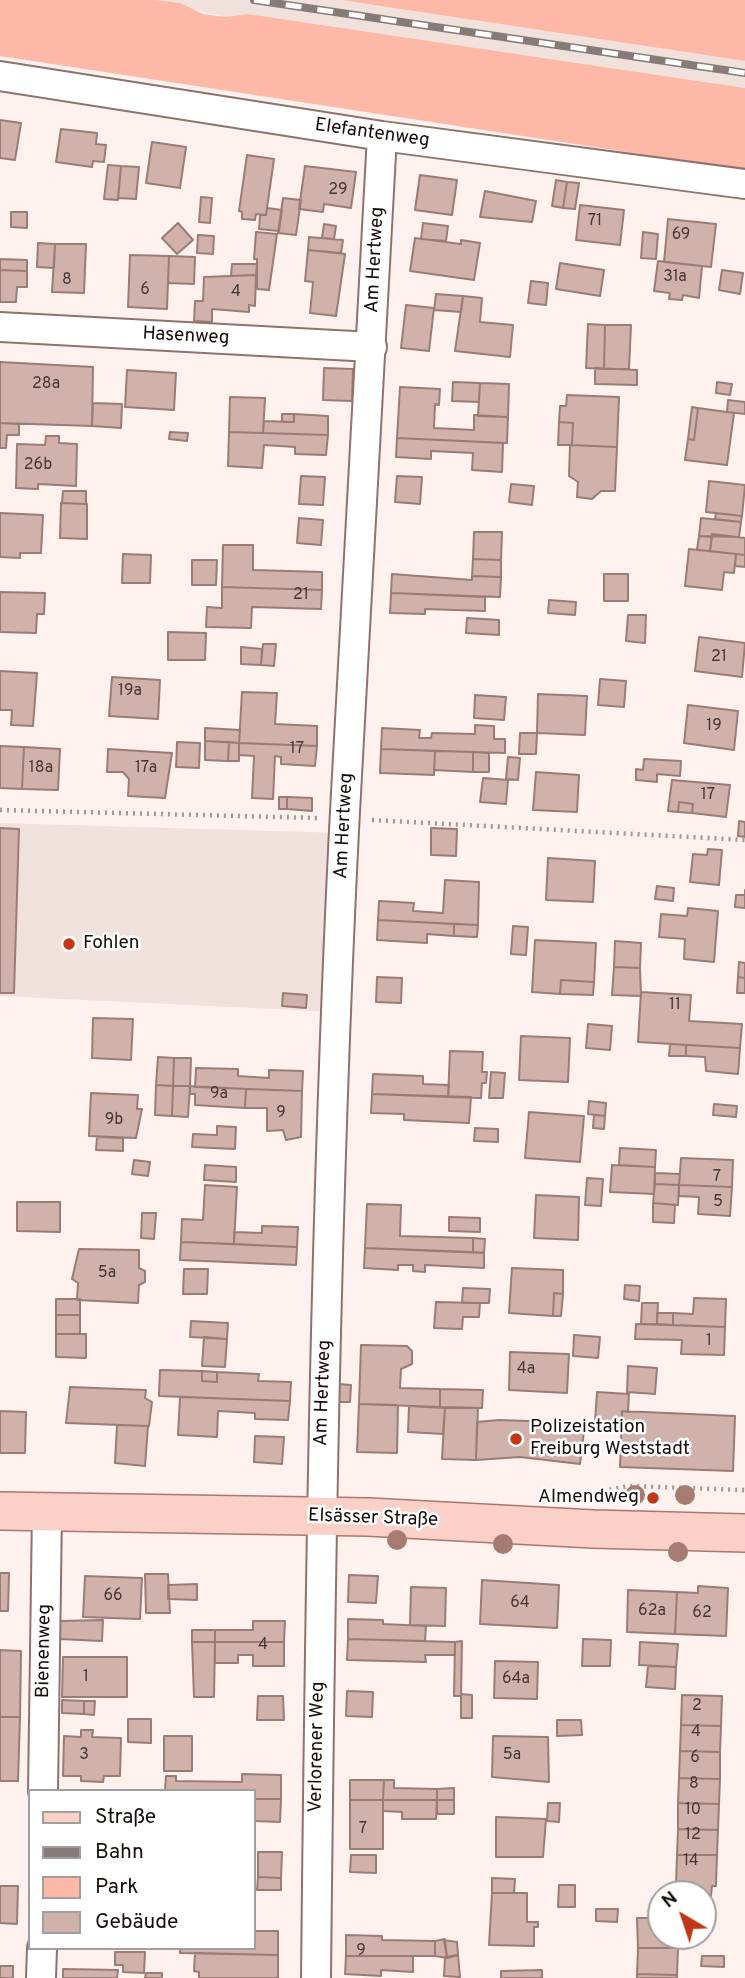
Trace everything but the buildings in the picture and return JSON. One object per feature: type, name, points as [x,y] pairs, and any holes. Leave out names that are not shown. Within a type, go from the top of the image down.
[{"type":"main road","name":"Elsässer Straße","points":[[0,1511],[321,1516],[745,1532]]},
{"type":"street","name":"Elefantenweg","points":[[0,76],[382,136],[745,184]]},
{"type":"street","name":"Am Hertweg","points":[[321,1516],[344,833],[382,136]]},
{"type":"street","name":"Hasenweg","points":[[0,327],[372,347]]},
{"type":"street","name":"Bienenweg","points":[[43,1789],[47,1511]]},
{"type":"street","name":"Verlorener Weg","points":[[316,1978],[321,1516]]},
{"type":"street","points":[[41,1978],[42,1950]]},
{"type":"shaded area","points":[[156,0],[341,0],[745,61],[745,88],[248,14],[225,17]]},
{"type":"shaded area","points":[[0,823],[344,833],[338,1012],[0,996]]},
{"type":"green space","points":[[0,0],[156,0],[180,3],[203,14],[225,17],[248,14],[745,88],[745,170],[0,56]]},
{"type":"green space","points":[[341,0],[745,0],[745,61]]},
{"type":"railway","points":[[254,0],[745,73]]},
{"type":"place","name":"Fohlen","points":[[69,944]]},
{"type":"place","name":"Polizeistation Freiburg Weststadt","points":[[516,1439]]},
{"type":"place","name":"Almendweg","points":[[653,1498]]}]
